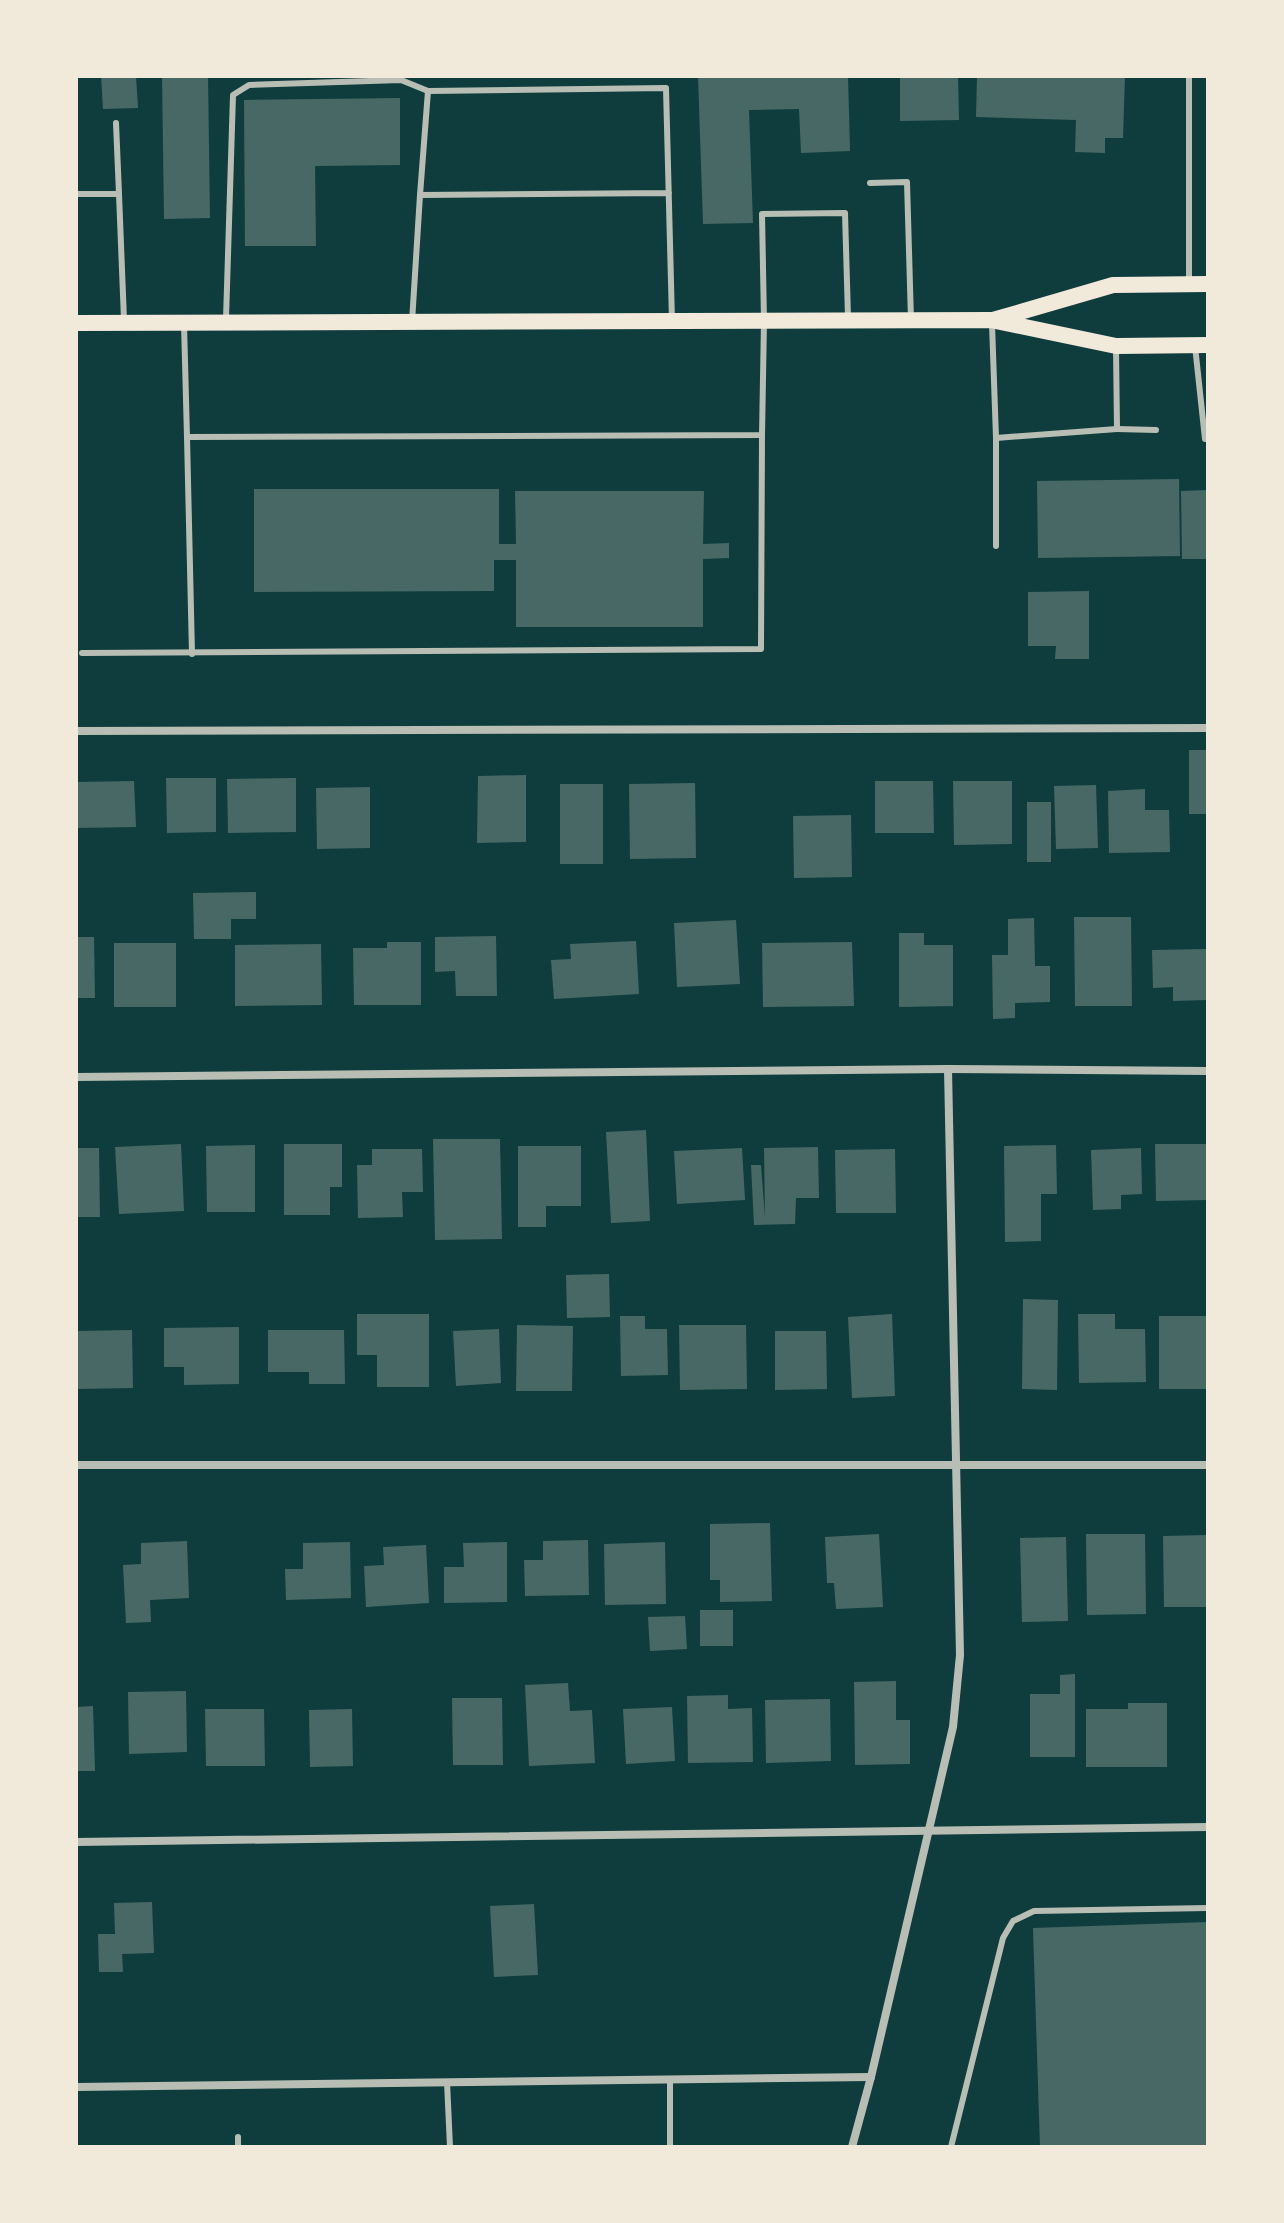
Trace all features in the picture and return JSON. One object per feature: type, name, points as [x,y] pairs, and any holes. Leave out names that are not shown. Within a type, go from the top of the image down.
[{"type":"main road","points":[[991,320],[1113,285],[1208,284]]},
{"type":"main road","points":[[76,323],[991,320],[1116,346],[1202,346]]},
{"type":"street","points":[[76,731],[1208,728]]},
{"type":"street","points":[[852,2147],[953,1727],[960,1655],[948,1069]]},
{"type":"street","points":[[76,1077],[948,1069],[1208,1071]]},
{"type":"street","points":[[76,1465],[1208,1465]]},
{"type":"street","points":[[76,1842],[1208,1827]]},
{"type":"street","points":[[76,2087],[871,2077]]},
{"type":"lane","points":[[1189,76],[1189,284]]},
{"type":"lane","points":[[225,322],[233,95],[249,85],[401,80],[428,91],[666,88],[672,321]]},
{"type":"lane","points":[[412,322],[428,91]]},
{"type":"lane","points":[[116,123],[124,323]]},
{"type":"lane","points":[[870,183],[907,182],[911,320]]},
{"type":"lane","points":[[420,195],[669,193]]},
{"type":"lane","points":[[76,194],[119,194]]},
{"type":"lane","points":[[82,653],[761,649],[762,214],[845,213],[848,320]]},
{"type":"lane","points":[[991,320],[996,546]]},
{"type":"lane","points":[[184,323],[192,654]]},
{"type":"lane","points":[[1116,346],[1117,429]]},
{"type":"lane","points":[[1202,346],[1205,439],[1208,439]]},
{"type":"lane","points":[[996,438],[1117,429],[1156,430]]},
{"type":"lane","points":[[187,437],[762,435]]},
{"type":"lane","points":[[951,2147],[1003,1938],[1013,1921],[1034,1911],[1208,1908]]},
{"type":"lane","points":[[670,2079],[670,2147]]},
{"type":"lane","points":[[447,2082],[450,2147]]},
{"type":"lane","points":[[238,2137],[238,2147]]},
{"type":"building","points":[[101,76],[136,76],[138,108],[103,109]]},
{"type":"building","points":[[162,76],[208,76],[210,218],[164,219]]},
{"type":"building","points":[[698,76],[848,76],[850,151],[801,153],[799,109],[749,110],[753,223],[703,224]]},
{"type":"building","points":[[900,76],[958,76],[959,120],[900,121]]},
{"type":"building","points":[[977,76],[1125,76],[1123,138],[1105,138],[1105,153],[1075,152],[1076,120],[976,117]]},
{"type":"building","points":[[400,98],[400,165],[315,166],[316,246],[245,246],[244,100]]},
{"type":"building","points":[[1179,479],[1180,556],[1038,558],[1037,481]]},
{"type":"building","points":[[254,489],[499,489],[499,544],[516,544],[515,491],[704,491],[703,544],[729,543],[729,558],[703,559],[703,627],[516,627],[516,560],[494,560],[494,591],[254,592]]},
{"type":"building","points":[[1208,490],[1208,559],[1182,559],[1181,491]]},
{"type":"building","points":[[1089,591],[1089,659],[1055,659],[1056,646],[1028,646],[1028,592]]},
{"type":"building","points":[[1189,750],[1208,750],[1208,814],[1189,814]]},
{"type":"building","points":[[526,775],[526,842],[477,843],[478,776]]},
{"type":"building","points":[[166,778],[216,778],[216,832],[167,833]]},
{"type":"building","points":[[296,778],[296,832],[228,833],[227,779]]},
{"type":"building","points":[[134,781],[136,827],[76,828],[76,782]]},
{"type":"building","points":[[875,781],[933,781],[934,833],[875,833]]},
{"type":"building","points":[[953,781],[1012,781],[1012,844],[954,845]]},
{"type":"building","points":[[695,783],[696,858],[630,859],[629,784]]},
{"type":"building","points":[[560,784],[603,784],[603,864],[560,864]]},
{"type":"building","points":[[1096,785],[1098,848],[1056,849],[1054,786]]},
{"type":"building","points":[[370,787],[370,848],[317,849],[316,788]]},
{"type":"building","points":[[1145,789],[1145,810],[1169,810],[1170,852],[1109,853],[1108,791]]},
{"type":"building","points":[[1027,802],[1051,802],[1051,862],[1027,862]]},
{"type":"building","points":[[851,815],[852,877],[794,878],[793,816]]},
{"type":"building","points":[[256,892],[256,919],[231,919],[231,939],[194,939],[193,893]]},
{"type":"building","points":[[1074,917],[1131,917],[1132,1006],[1075,1006]]},
{"type":"building","points":[[1034,918],[1035,966],[1050,966],[1050,1002],[1015,1003],[1015,1018],[993,1019],[992,955],[1008,955],[1008,919]]},
{"type":"building","points":[[736,920],[740,984],[677,987],[674,923]]},
{"type":"building","points":[[899,933],[924,933],[924,945],[953,945],[953,1006],[899,1007]]},
{"type":"building","points":[[496,936],[497,996],[456,996],[455,971],[435,972],[435,937]]},
{"type":"building","points":[[76,937],[94,937],[95,998],[76,998]]},
{"type":"building","points":[[636,941],[639,994],[554,999],[551,960],[571,959],[570,944]]},
{"type":"building","points":[[387,942],[421,942],[421,1005],[354,1005],[353,948],[387,948]]},
{"type":"building","points":[[852,942],[854,1006],[763,1007],[762,943]]},
{"type":"building","points":[[114,943],[176,943],[176,1007],[114,1007]]},
{"type":"building","points":[[321,944],[322,1005],[235,1006],[235,945]]},
{"type":"building","points":[[1208,949],[1208,1000],[1173,1001],[1173,987],[1153,988],[1152,950]]},
{"type":"building","points":[[646,1130],[650,1221],[611,1223],[606,1132]]},
{"type":"building","points":[[433,1139],[500,1139],[502,1239],[435,1240]]},
{"type":"building","points":[[181,1144],[184,1211],[119,1214],[115,1147]]},
{"type":"building","points":[[284,1144],[342,1144],[342,1187],[330,1187],[330,1215],[284,1215]]},
{"type":"building","points":[[1155,1144],[1208,1144],[1208,1200],[1156,1201]]},
{"type":"building","points":[[255,1145],[255,1212],[207,1212],[206,1146]]},
{"type":"building","points":[[1056,1145],[1057,1194],[1041,1194],[1041,1241],[1005,1242],[1004,1146]]},
{"type":"building","points":[[518,1146],[581,1146],[581,1206],[546,1206],[546,1227],[518,1227]]},
{"type":"building","points":[[818,1147],[819,1198],[796,1198],[795,1224],[754,1225],[751,1165],[761,1165],[765,1218],[764,1148]]},
{"type":"building","points":[[76,1148],[99,1148],[100,1217],[76,1217]]},
{"type":"building","points":[[742,1148],[745,1200],[677,1204],[674,1151]]},
{"type":"building","points":[[1141,1148],[1142,1194],[1121,1195],[1121,1209],[1093,1210],[1091,1150]]},
{"type":"building","points":[[372,1149],[422,1149],[423,1192],[402,1192],[403,1217],[358,1218],[357,1165],[372,1165]]},
{"type":"building","points":[[895,1149],[896,1213],[836,1213],[835,1150]]},
{"type":"building","points":[[609,1274],[610,1317],[567,1318],[566,1275]]},
{"type":"building","points":[[1023,1299],[1058,1300],[1057,1390],[1022,1389]]},
{"type":"building","points":[[357,1314],[429,1314],[429,1387],[377,1387],[377,1355],[357,1355]]},
{"type":"building","points":[[892,1314],[895,1396],[852,1398],[848,1317]]},
{"type":"building","points":[[1078,1314],[1115,1314],[1115,1329],[1145,1329],[1146,1382],[1079,1383]]},
{"type":"building","points":[[620,1316],[645,1316],[645,1329],[667,1329],[668,1375],[621,1376]]},
{"type":"building","points":[[1159,1316],[1208,1316],[1208,1389],[1159,1389]]},
{"type":"building","points":[[517,1325],[573,1326],[572,1391],[516,1391]]},
{"type":"building","points":[[679,1325],[746,1325],[747,1389],[680,1390]]},
{"type":"building","points":[[239,1327],[239,1384],[184,1385],[184,1367],[164,1367],[164,1328]]},
{"type":"building","points":[[499,1329],[501,1383],[456,1386],[453,1331]]},
{"type":"building","points":[[132,1330],[133,1388],[76,1389],[76,1331]]},
{"type":"building","points":[[268,1330],[344,1330],[345,1384],[309,1384],[309,1372],[268,1372]]},
{"type":"building","points":[[775,1331],[826,1331],[827,1389],[775,1390]]},
{"type":"building","points":[[770,1523],[772,1601],[720,1602],[720,1580],[710,1580],[710,1524]]},
{"type":"building","points":[[879,1534],[883,1607],[836,1609],[834,1583],[827,1583],[825,1537]]},
{"type":"building","points":[[1086,1534],[1145,1534],[1146,1614],[1087,1615]]},
{"type":"building","points":[[1208,1535],[1208,1607],[1164,1607],[1163,1536]]},
{"type":"building","points":[[1066,1537],[1068,1621],[1022,1622],[1020,1538]]},
{"type":"building","points":[[588,1540],[589,1595],[525,1596],[524,1560],[543,1560],[543,1541]]},
{"type":"building","points":[[187,1541],[189,1598],[150,1600],[151,1622],[126,1623],[123,1565],[141,1564],[141,1543]]},
{"type":"building","points":[[350,1542],[351,1598],[286,1600],[285,1569],[303,1569],[303,1543]]},
{"type":"building","points":[[507,1542],[507,1602],[444,1603],[444,1567],[464,1567],[463,1543]]},
{"type":"building","points":[[665,1542],[666,1604],[605,1605],[604,1544]]},
{"type":"building","points":[[426,1545],[429,1603],[366,1607],[364,1566],[384,1565],[383,1547]]},
{"type":"building","points":[[700,1610],[733,1610],[733,1646],[700,1646]]},
{"type":"building","points":[[685,1616],[687,1649],[650,1651],[648,1617]]},
{"type":"building","points":[[1075,1674],[1075,1757],[1030,1757],[1030,1694],[1060,1694],[1060,1675]]},
{"type":"building","points":[[896,1681],[896,1720],[910,1720],[910,1764],[855,1765],[854,1682]]},
{"type":"building","points":[[568,1683],[570,1711],[592,1710],[595,1763],[529,1766],[525,1685]]},
{"type":"building","points":[[186,1691],[187,1752],[129,1754],[128,1692]]},
{"type":"building","points":[[728,1695],[728,1709],[752,1708],[753,1762],[688,1763],[687,1696]]},
{"type":"building","points":[[452,1698],[502,1698],[503,1765],[453,1765]]},
{"type":"building","points":[[830,1699],[831,1761],[766,1763],[765,1700]]},
{"type":"building","points":[[1128,1703],[1167,1703],[1167,1767],[1086,1767],[1086,1709],[1128,1709]]},
{"type":"building","points":[[93,1706],[95,1771],[76,1771],[76,1707]]},
{"type":"building","points":[[672,1707],[675,1761],[626,1764],[623,1709]]},
{"type":"building","points":[[205,1709],[264,1709],[265,1766],[206,1766]]},
{"type":"building","points":[[352,1709],[353,1766],[310,1767],[309,1710]]},
{"type":"building","points":[[152,1902],[154,1953],[122,1954],[123,1972],[99,1972],[98,1934],[115,1934],[114,1903]]},
{"type":"building","points":[[534,1904],[538,1975],[494,1977],[490,1906]]},
{"type":"building","points":[[1208,1922],[1208,2147],[1040,2147],[1033,1928]]}]
